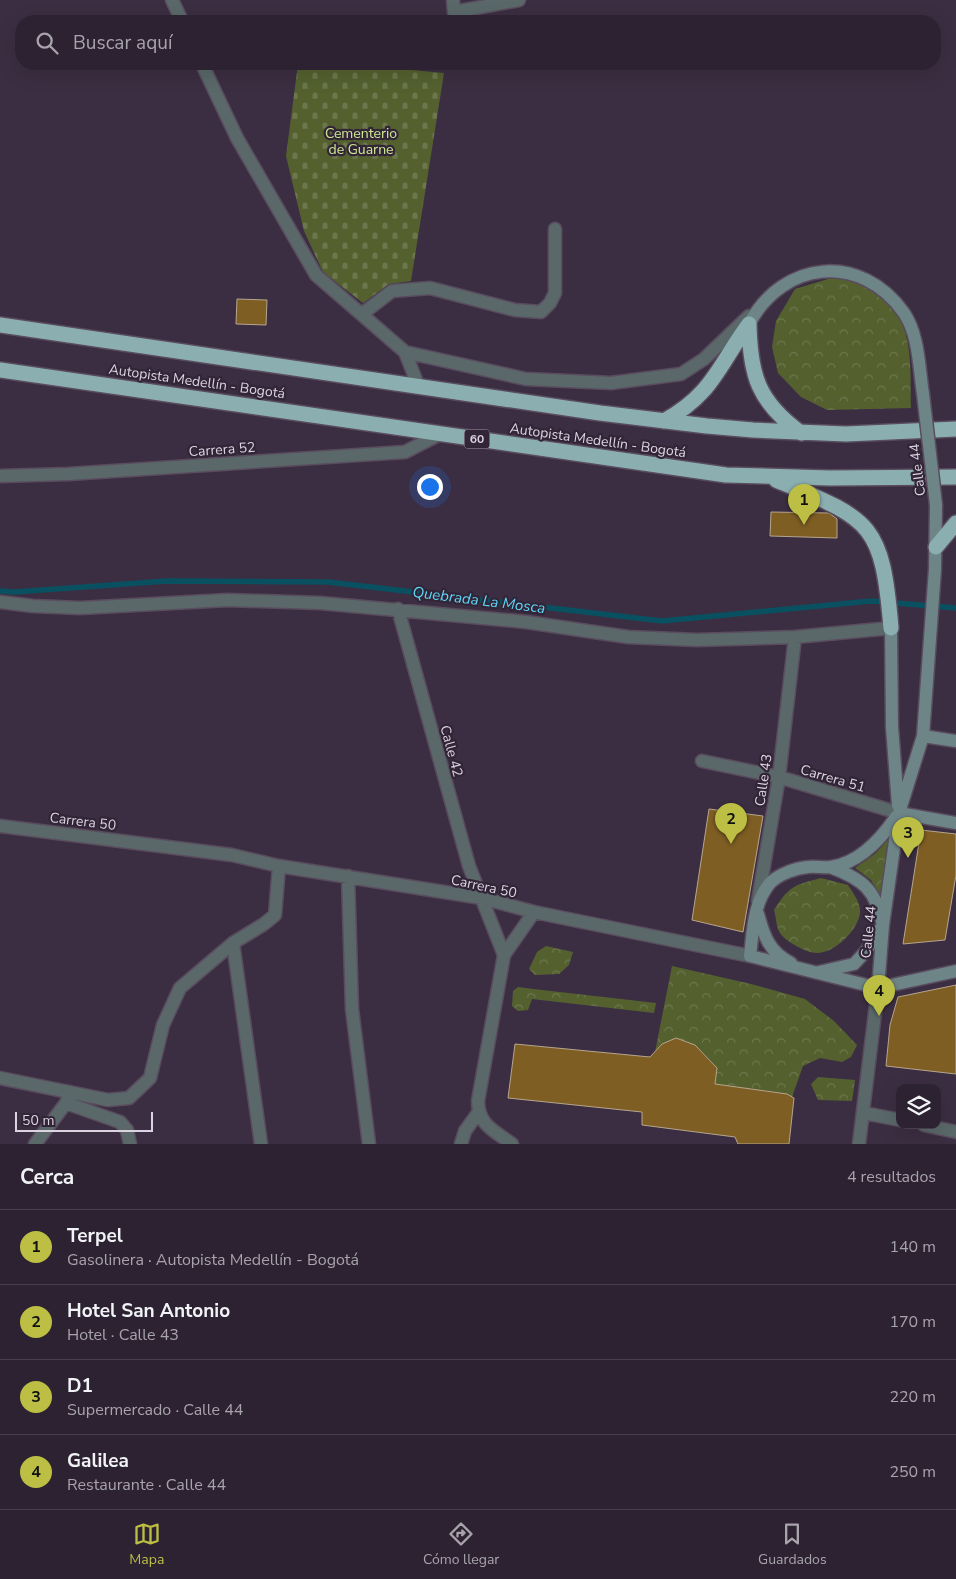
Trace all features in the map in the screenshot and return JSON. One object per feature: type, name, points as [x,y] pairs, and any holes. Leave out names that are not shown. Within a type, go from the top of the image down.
[{"type":"highway","points":[[664,421],[691,404],[710,386],[728,352],[749,324]]},
{"type":"highway","points":[[749,324],[749,348],[757,382],[763,396],[774,411],[801,433]]},
{"type":"highway","name":"Autopista Medellín - Bogotá","points":[[0,325],[664,421],[801,433],[887,433],[956,429]]},
{"type":"highway","name":"Autopista Medellín - Bogotá","points":[[0,370],[718,474],[767,477],[956,477]]},
{"type":"highway","points":[[767,477],[842,508],[859,520],[872,535],[885,569],[891,623]]},
{"type":"highway","points":[[936,547],[956,523]]},
{"type":"street","points":[[172,0],[179,15]]},
{"type":"street","points":[[452,0],[454,12],[520,0]]},
{"type":"street","points":[[205,70],[237,138],[316,275],[405,352],[418,385]]},
{"type":"street","points":[[362,314],[392,291],[430,288],[515,310],[541,312],[550,304],[556,293],[555,229]]},
{"type":"street","name":"Calle 44","points":[[749,324],[757,309],[780,287],[805,274],[838,270],[866,280],[879,288],[904,314],[914,335],[923,394],[936,505],[935,569],[923,736],[899,813],[883,925],[864,1113],[858,1144]]},
{"type":"street","points":[[405,352],[526,379],[611,383],[680,374],[704,359],[757,309]]},
{"type":"street","name":"Carrera 52","points":[[0,476],[68,474],[405,452],[442,433]]},
{"type":"street","points":[[0,602],[33,606],[80,608],[228,600],[320,603],[526,622],[628,637],[697,640],[795,636],[891,623]]},
{"type":"street","name":"Calle 42","points":[[398,609],[466,857],[504,955]]},
{"type":"street","name":"Calle 44","points":[[891,623],[892,727],[899,813]]},
{"type":"street","name":"Calle 43","points":[[750,956],[756,909],[779,777],[795,636]]},
{"type":"street","points":[[923,736],[956,741]]},
{"type":"street","name":"Carrera 51","points":[[702,761],[779,777],[899,813],[956,823]]},
{"type":"street","points":[[802,969],[780,958],[765,940],[756,909],[770,883],[789,872],[809,866],[830,867],[846,863],[864,852],[887,831],[899,813]]},
{"type":"street","name":"Carrera 50","points":[[0,826],[232,855],[279,866],[482,898],[534,912],[750,956],[878,988],[956,971]]},
{"type":"street","points":[[68,1097],[108,1100],[129,1098],[150,1078],[163,1025],[180,988],[233,943],[275,915],[279,866]]},
{"type":"street","points":[[817,972],[854,964],[866,952],[883,925],[879,905],[867,888],[850,875],[830,867]]},
{"type":"street","points":[[348,876],[352,1009],[369,1144]]},
{"type":"street","points":[[461,1144],[465,1131],[478,1113],[504,955],[534,912]]},
{"type":"street","points":[[233,943],[261,1144]]},
{"type":"street","points":[[0,1078],[68,1097],[120,1122],[126,1130],[130,1144]]},
{"type":"street","points":[[34,1144],[68,1097]]},
{"type":"street","points":[[478,1113],[487,1126],[512,1144]]},
{"type":"street","points":[[864,1113],[896,1119]]},
{"type":"street","points":[[941,1129],[956,1132]]},
{"type":"green space","name":"Cementerio de Guarne","points":[[297,70],[412,70],[444,73],[411,281],[389,284],[363,303],[323,272],[304,231],[286,156]]},
{"type":"green space","points":[[838,276],[871,289],[886,300],[896,313],[908,342],[911,374],[911,408],[827,410],[801,397],[778,373],[772,347],[776,321],[795,289]]},
{"type":"green space","points":[[890,837],[880,895],[871,880],[855,868],[876,853]]},
{"type":"green space","points":[[821,878],[848,885],[858,902],[860,913],[855,926],[838,945],[824,952],[813,953],[792,943],[780,933],[774,910],[788,891],[798,885]]},
{"type":"green space","points":[[546,946],[573,952],[569,965],[559,974],[535,975],[529,969],[537,952]]},
{"type":"green space","points":[[672,966],[751,984],[805,999],[834,1021],[857,1045],[851,1057],[842,1062],[820,1058],[803,1066],[792,1097],[781,1093],[715,1084],[717,1068],[689,1042],[672,1040],[655,1052]]},
{"type":"green space","points":[[518,987],[656,1003],[654,1013],[532,999],[528,1010],[518,1011],[512,1006],[513,991]]},
{"type":"green space","points":[[818,1077],[855,1080],[852,1101],[818,1100],[811,1084]]},
{"type":"building","points":[[237,299],[267,300],[266,325],[236,324]]},
{"type":"building","points":[[771,512],[829,513],[837,519],[837,538],[770,536]]},
{"type":"building","points":[[709,809],[763,816],[743,932],[692,920]]},
{"type":"building","points":[[921,830],[956,834],[956,875],[945,940],[903,944]]},
{"type":"building","points":[[956,985],[956,1074],[886,1066],[890,1025],[898,997]]},
{"type":"building","points":[[676,1038],[695,1045],[717,1068],[715,1084],[787,1094],[794,1098],[789,1144],[738,1144],[735,1137],[642,1125],[642,1112],[508,1098],[515,1044],[650,1057],[662,1044]]},
{"type":"waterway","name":"Quebrada La Mosca","points":[[0,591],[14,592],[167,581],[328,582],[662,621],[871,601],[956,608]]},
{"type":"place","name":"Terpel","points":[[804,525]]},
{"type":"place","name":"Hotel San Antonio","points":[[731,844]]},
{"type":"place","name":"D1","points":[[908,858]]},
{"type":"place","name":"Galilea","points":[[879,1016]]}]
